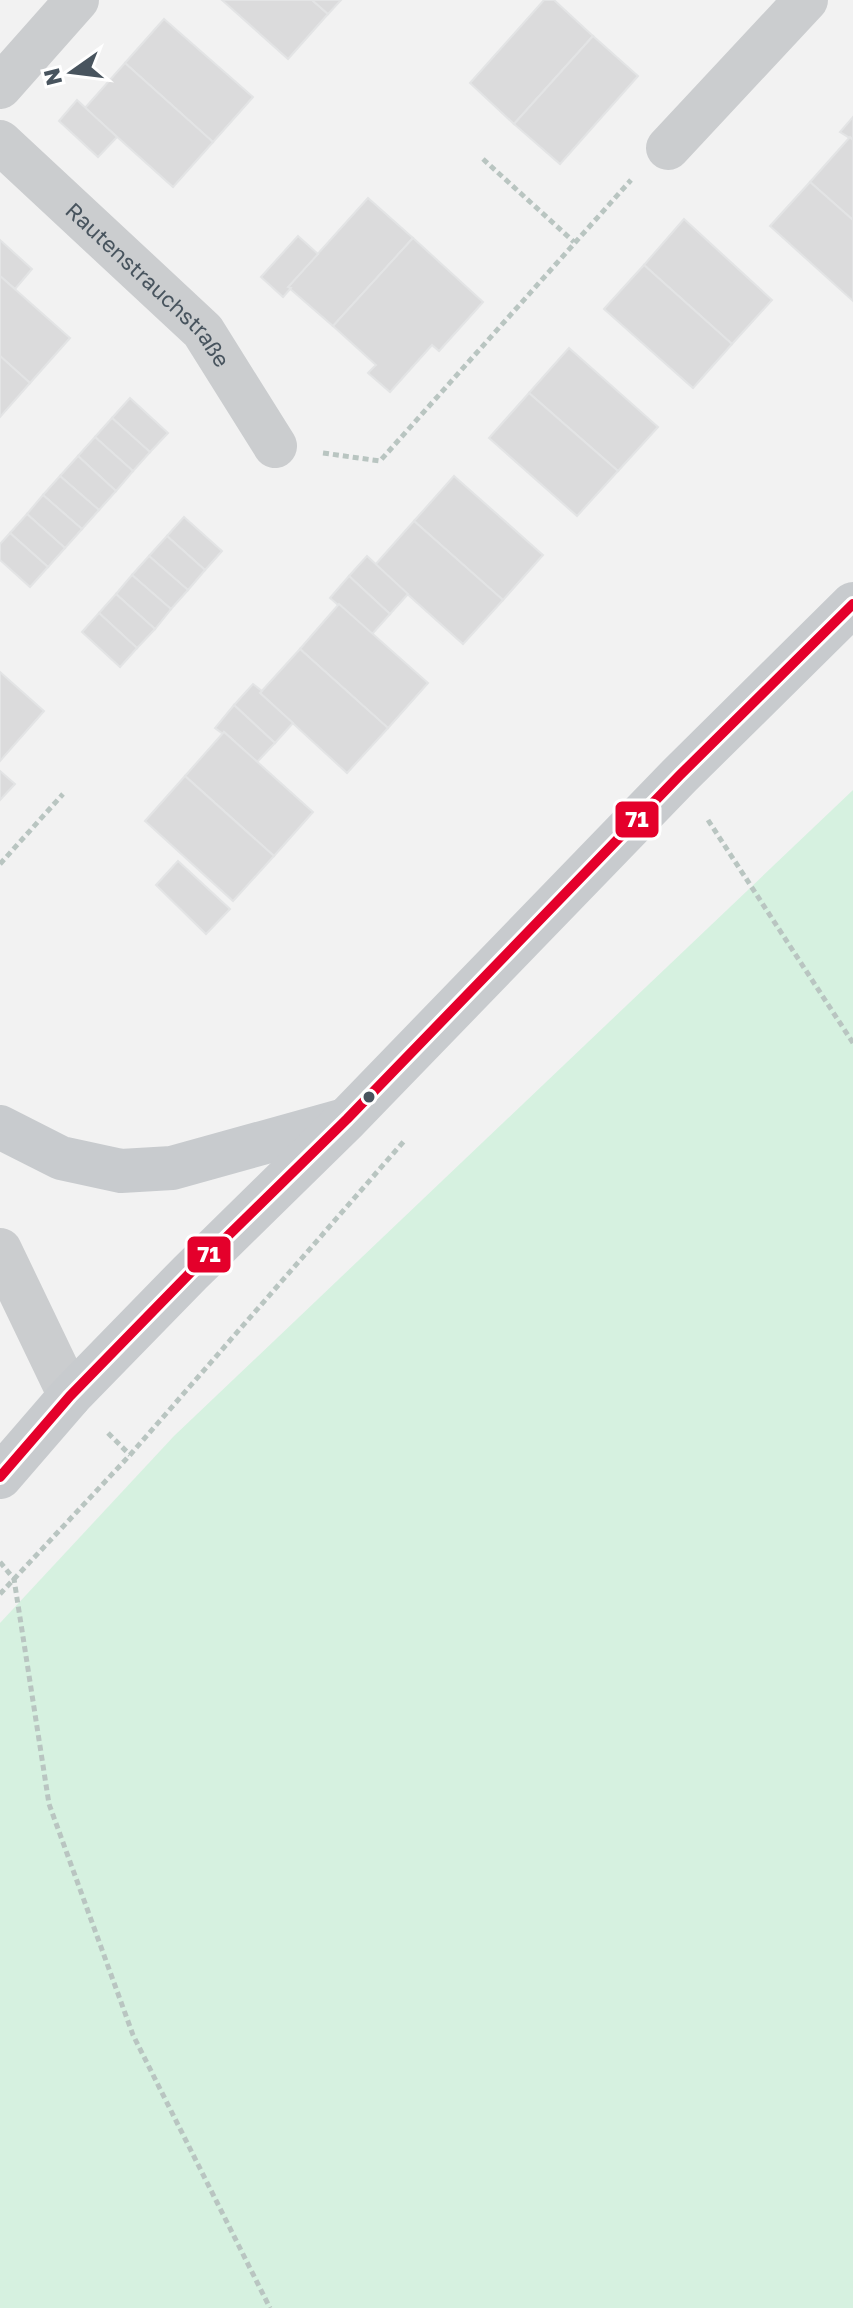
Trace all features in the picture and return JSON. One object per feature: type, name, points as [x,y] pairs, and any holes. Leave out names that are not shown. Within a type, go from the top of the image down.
[{"type":"main road","points":[[0,1477],[70,1396],[190,1273],[347,1119],[680,775],[853,604]]},
{"type":"main road","points":[[0,1127],[61,1158],[121,1171],[172,1168],[347,1119]]},
{"type":"street","points":[[0,87],[77,0]]},
{"type":"street","points":[[668,148],[806,0]]},
{"type":"street","name":"Rautenstrauchstraße","points":[[0,142],[203,331],[275,446]]},
{"type":"street","points":[[0,1250],[70,1396]]},
{"type":"path","points":[[275,446],[380,461],[652,155],[668,148]]},
{"type":"path","points":[[483,159],[574,242]]},
{"type":"path","points":[[0,864],[63,794]]},
{"type":"path","points":[[696,829],[707,818],[853,1043]]},
{"type":"path","points":[[0,1594],[130,1455],[409,1135]]},
{"type":"path","points":[[0,1562],[14,1579],[49,1804],[133,2035],[270,2308]]},
{"type":"green space","points":[[853,790],[853,2308],[0,2308],[0,1623],[174,1436]]},
{"type":"building","points":[[222,0],[312,0],[328,14],[288,59]]},
{"type":"building","points":[[312,0],[341,0],[328,14]]},
{"type":"building","points":[[544,0],[554,0],[593,36],[514,124],[470,83]]},
{"type":"building","points":[[164,19],[253,97],[213,142],[125,63]]},
{"type":"building","points":[[593,36],[638,76],[560,164],[514,124]]},
{"type":"building","points":[[125,63],[213,142],[173,187],[85,108]]},
{"type":"building","points":[[77,100],[117,137],[98,157],[59,121]]},
{"type":"building","points":[[853,117],[853,140],[840,132]]},
{"type":"building","points":[[850,137],[853,140],[853,220],[810,182]]},
{"type":"building","points":[[810,182],[853,220],[853,301],[770,226]]},
{"type":"building","points":[[368,198],[413,238],[333,326],[288,287]]},
{"type":"building","points":[[684,219],[772,300],[732,344],[644,265]]},
{"type":"building","points":[[298,236],[318,254],[288,287],[291,288],[283,297],[261,277]]},
{"type":"building","points":[[413,238],[483,302],[439,351],[432,345],[390,392],[368,373],[376,365],[333,326]]},
{"type":"building","points":[[0,240],[32,269],[15,289],[0,276]]},
{"type":"building","points":[[644,265],[732,344],[693,388],[604,309]]},
{"type":"building","points":[[0,276],[70,338],[30,383],[0,356]]},
{"type":"building","points":[[569,348],[658,427],[618,471],[529,393]]},
{"type":"building","points":[[0,356],[30,383],[0,417]]},
{"type":"building","points":[[529,393],[618,471],[577,516],[489,438]]},
{"type":"building","points":[[130,398],[168,433],[150,452],[112,418]]},
{"type":"building","points":[[112,418],[150,452],[133,471],[95,437]]},
{"type":"building","points":[[95,437],[133,471],[116,491],[78,456]]},
{"type":"building","points":[[78,456],[116,491],[99,510],[60,476]]},
{"type":"building","points":[[60,476],[99,510],[82,529],[43,495]]},
{"type":"building","points":[[454,476],[543,555],[503,600],[414,521]]},
{"type":"building","points":[[43,495],[82,529],[65,548],[27,514]]},
{"type":"building","points":[[27,514],[65,548],[48,567],[10,533]]},
{"type":"building","points":[[184,517],[222,551],[205,570],[167,536]]},
{"type":"building","points":[[414,521],[503,600],[463,644],[375,565]]},
{"type":"building","points":[[10,533],[48,567],[30,587],[0,560],[0,544]]},
{"type":"building","points":[[167,536],[205,570],[188,590],[149,556]]},
{"type":"building","points":[[149,556],[188,590],[171,609],[132,575]]},
{"type":"building","points":[[367,556],[408,594],[390,614],[349,576]]},
{"type":"building","points":[[132,575],[171,609],[155,629],[116,594]]},
{"type":"building","points":[[349,576],[390,614],[372,634],[330,598]]},
{"type":"building","points":[[116,594],[155,629],[137,648],[99,613]]},
{"type":"building","points":[[339,604],[428,683],[388,728],[300,649]]},
{"type":"building","points":[[99,613],[137,648],[120,667],[82,632]]},
{"type":"building","points":[[300,649],[388,728],[347,773],[260,693]]},
{"type":"building","points":[[0,672],[44,711],[0,761]]},
{"type":"building","points":[[253,684],[293,723],[275,743],[234,705]]},
{"type":"building","points":[[234,705],[275,743],[257,762],[224,732],[215,728]]},
{"type":"building","points":[[224,732],[313,812],[274,856],[185,776]]},
{"type":"building","points":[[0,771],[15,784],[0,800]]},
{"type":"building","points":[[185,776],[274,856],[233,901],[145,821]]},
{"type":"building","points":[[178,861],[230,909],[206,934],[156,885]]},
{"type":"transit line","name":"71","points":[[0,1477],[70,1396],[190,1273],[347,1119],[680,775],[853,604]]}]
